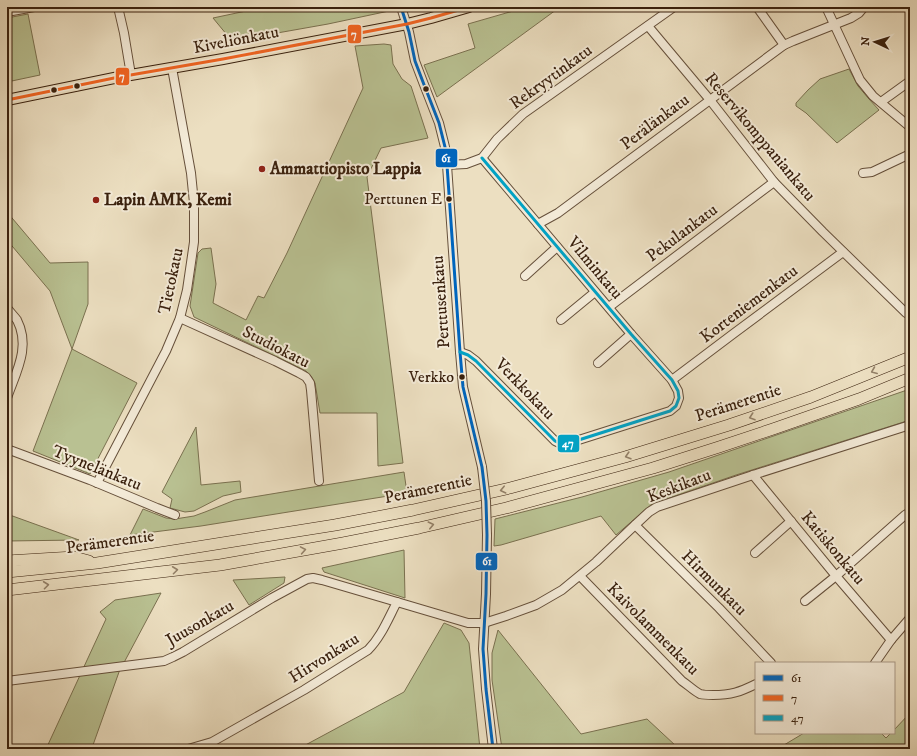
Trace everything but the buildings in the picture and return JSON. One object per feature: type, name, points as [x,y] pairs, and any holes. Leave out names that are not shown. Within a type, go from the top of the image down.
[{"type":"highway","name":"Perämerentie","points":[[7,572],[97,563],[335,525],[413,510],[510,488],[625,457],[729,425],[811,397],[910,357]]},
{"type":"highway","name":"Perämerentie","points":[[7,590],[220,565],[419,528],[506,508],[653,468],[859,399],[910,378]]},
{"type":"highway","points":[[898,383],[910,382]]},
{"type":"highway","points":[[7,561],[74,557],[97,563]]},
{"type":"main road","name":"Kiveliönkatu","points":[[7,100],[131,75],[407,24],[469,7]]},
{"type":"street","points":[[7,12],[34,7]]},
{"type":"street","points":[[118,7],[131,75]]},
{"type":"street","name":"Perttusenkatu","points":[[402,7],[415,61],[439,124],[445,147],[463,388],[482,467],[486,501],[487,535],[483,660],[492,749]]},
{"type":"street","name":"Rekryytinkatu","points":[[482,158],[497,139],[523,114],[674,7]]},
{"type":"street","points":[[757,7],[784,45]]},
{"type":"street","points":[[826,7],[860,80],[873,96],[910,127]]},
{"type":"street","name":"Perälänkatu","points":[[538,224],[558,213],[784,45],[847,20],[856,15],[864,7]]},
{"type":"street","name":"Reservikomppaniankatu","points":[[648,26],[710,100],[774,182],[843,252],[908,314]]},
{"type":"street","name":"Tietokatu","points":[[97,483],[166,351],[180,318],[188,290],[194,242],[192,173],[172,68]]},
{"type":"street","points":[[881,102],[910,81]]},
{"type":"street","points":[[863,173],[872,172],[910,154]]},
{"type":"street","points":[[447,165],[466,164],[482,158]]},
{"type":"street","name":"Vilminkatu","points":[[482,158],[595,292],[672,380],[678,391],[679,401]]},
{"type":"street","name":"Pekulankatu","points":[[609,307],[774,182]]},
{"type":"street","points":[[525,276],[557,247]]},
{"type":"street","name":"Korteniemenkatu","points":[[672,380],[843,252]]},
{"type":"street","points":[[561,320],[595,292]]},
{"type":"street","points":[[7,308],[21,330],[23,348],[22,356],[7,398]]},
{"type":"street","name":"Studiokatu","points":[[180,318],[275,361],[306,377],[310,383],[311,390],[319,481]]},
{"type":"street","points":[[598,363],[631,334]]},
{"type":"street","name":"Verkkokatu","points":[[460,352],[468,355],[476,361],[559,444],[566,444],[670,411],[679,401]]},
{"type":"street","name":"Keskikatu","points":[[484,623],[536,605],[562,590],[580,576],[649,512],[657,507],[910,425]]},
{"type":"street","name":"Tyynelänkatu","points":[[7,449],[176,514]]},
{"type":"street","name":"Katiskonkatu","points":[[753,475],[891,640]]},
{"type":"street","points":[[805,601],[910,512]]},
{"type":"street","points":[[755,552],[791,521]]},
{"type":"street","name":"Hirmunkatu","points":[[635,525],[719,608],[770,662]]},
{"type":"street","name":"Kaivolammenkatu","points":[[580,576],[682,681],[697,692],[707,695],[728,695],[739,692],[755,684]]},
{"type":"street","name":"Juusonkatu","points":[[7,680],[164,661],[173,658],[272,598],[307,579],[314,578],[322,580],[396,602]]},
{"type":"street","points":[[396,602],[463,622],[484,623]]},
{"type":"street","name":"Hirvonkatu","points":[[188,749],[212,742],[304,690],[368,650],[374,645],[380,636],[396,602]]},
{"type":"street","points":[[876,662],[891,640],[910,618]]},
{"type":"green space","points":[[265,7],[390,7],[389,11],[328,24],[232,41],[213,18]]},
{"type":"green space","points":[[527,7],[560,7],[437,97],[424,65],[475,48],[468,24]]},
{"type":"green space","points":[[28,14],[40,75],[7,82],[7,18]]},
{"type":"green space","points":[[391,45],[393,64],[402,79],[411,86],[428,138],[381,148],[367,177],[403,463],[378,466],[377,413],[320,413],[315,383],[306,371],[194,317],[190,306],[198,253],[202,249],[211,248],[216,284],[213,303],[246,320],[258,296],[264,298],[287,253],[363,88],[355,46]]},
{"type":"green space","points":[[849,69],[858,86],[879,110],[837,143],[806,113],[796,106],[796,103],[820,79]]},
{"type":"green space","points":[[7,212],[50,263],[88,262],[88,304],[72,349],[50,291],[7,240]]},
{"type":"green space","points":[[72,349],[137,383],[90,474],[33,451]]},
{"type":"green space","points":[[910,389],[910,420],[736,475],[652,504],[616,535],[601,516],[494,546],[495,519],[582,497],[669,472]]},
{"type":"green space","points":[[196,427],[201,485],[240,481],[241,492],[223,496],[194,511],[185,512],[170,508],[172,499],[162,492]]},
{"type":"green space","points":[[404,472],[407,493],[201,526],[130,535],[143,509],[166,518],[175,519],[194,516],[235,500]]},
{"type":"green space","points":[[7,514],[79,540],[7,541]]},
{"type":"green space","points":[[404,550],[405,598],[324,572],[322,568]]},
{"type":"green space","points":[[285,577],[284,583],[249,605],[233,580]]},
{"type":"green space","points":[[161,593],[119,672],[93,745],[90,749],[46,749],[106,619],[100,612],[115,600]]},
{"type":"green space","points":[[444,623],[461,630],[469,643],[480,749],[298,749],[404,692]]},
{"type":"green space","points":[[498,630],[581,734],[647,719],[676,746],[662,749],[502,749],[492,680],[492,653]]},
{"type":"green space","points":[[910,713],[910,749],[839,749],[784,745],[802,734],[882,734],[886,738],[890,734],[895,734],[895,729]]},
{"type":"transit line","name":"61","points":[[401,7],[409,32],[415,61],[439,123],[445,147],[463,387],[482,467],[486,501],[486,594],[483,649],[493,749]]},
{"type":"transit line","name":"7","points":[[7,100],[119,77],[407,24],[469,7]]},
{"type":"transit line","name":"47","points":[[460,352],[468,355],[476,361],[555,441],[559,443],[566,444],[670,411],[676,406],[679,398],[678,391],[672,380],[631,334],[482,158]]},
{"type":"place","name":"Ammattiopisto Lappia","points":[[262,169]]},
{"type":"place","name":"Perttunen E","points":[[449,199]]},
{"type":"place","name":"Lapin AMK, Kemi","points":[[96,200]]},
{"type":"place","name":"Verkko","points":[[462,377]]}]
